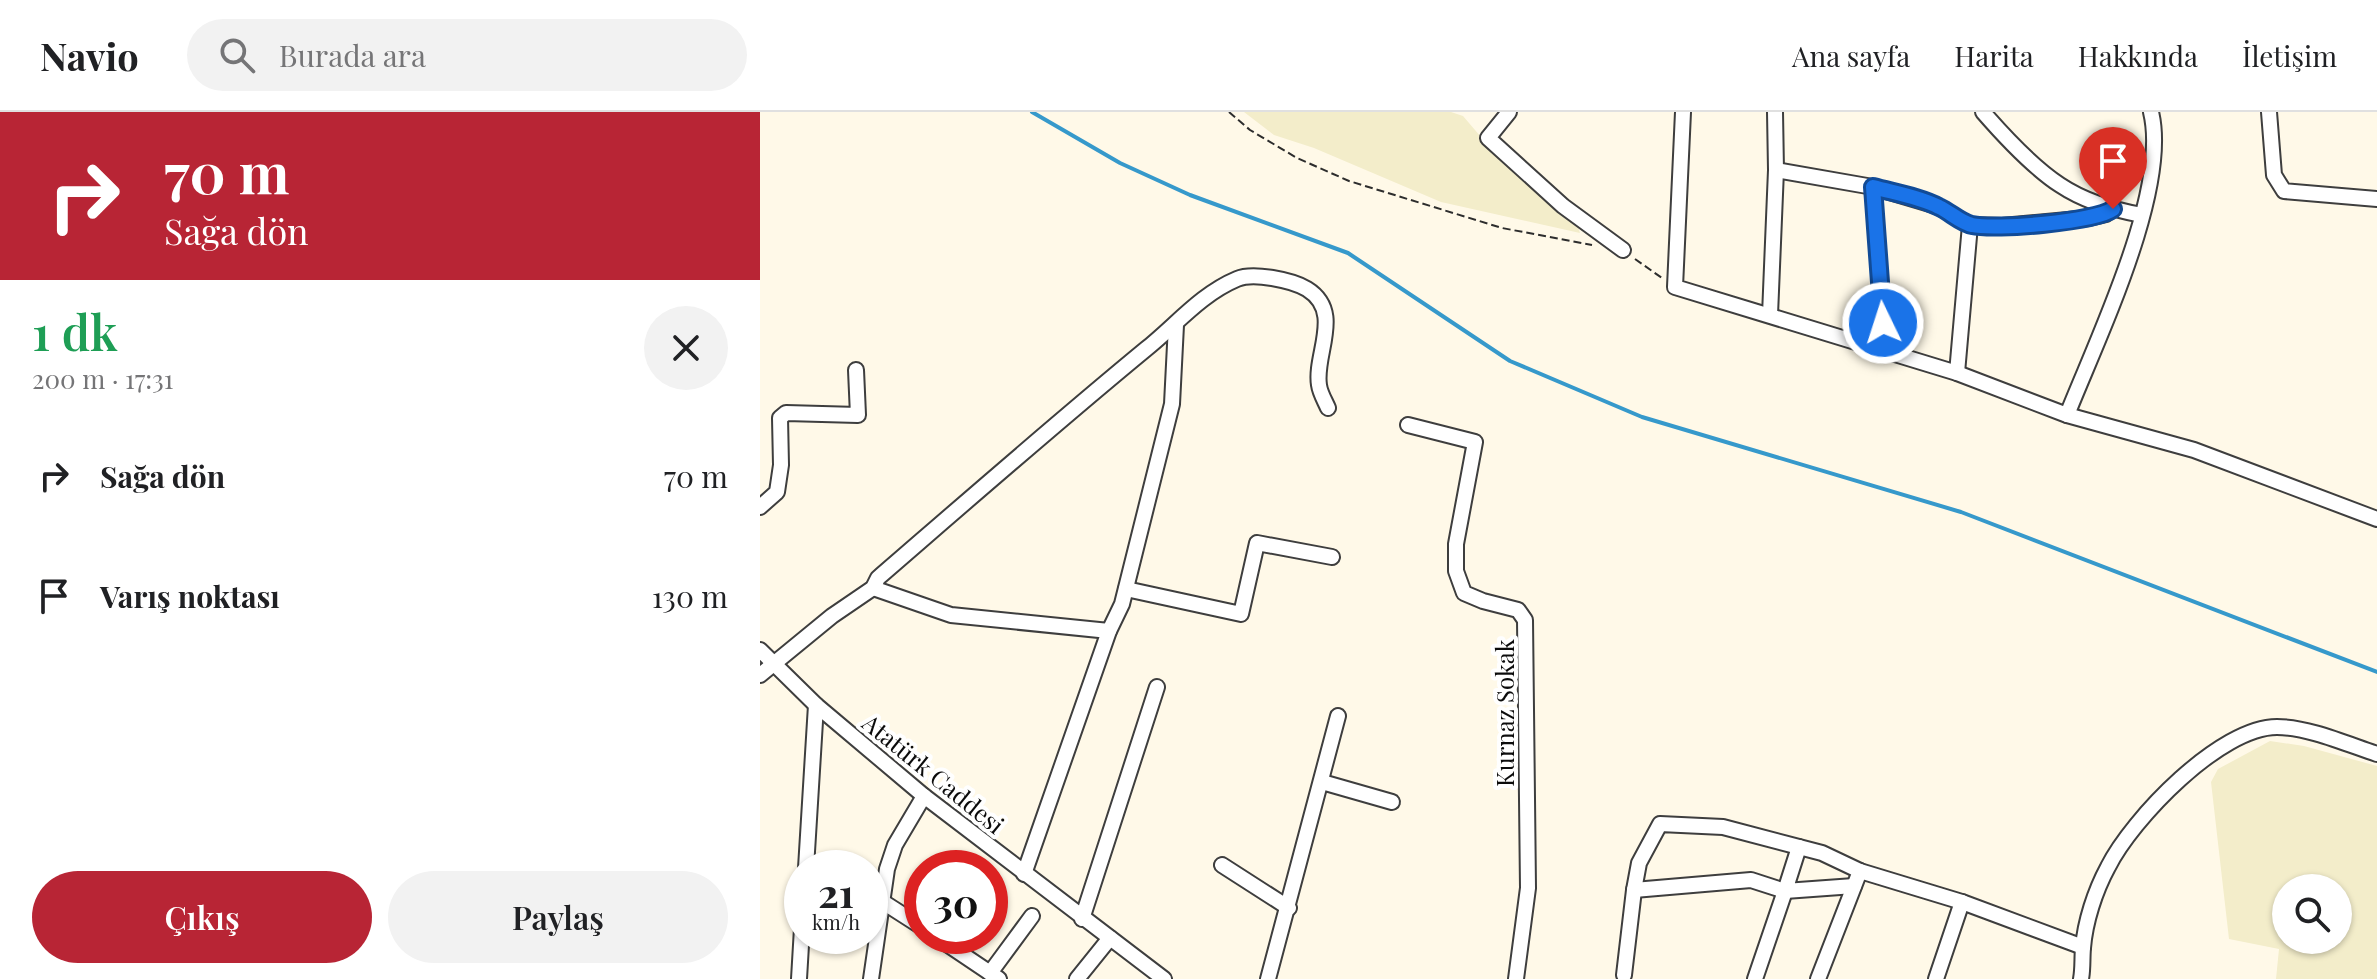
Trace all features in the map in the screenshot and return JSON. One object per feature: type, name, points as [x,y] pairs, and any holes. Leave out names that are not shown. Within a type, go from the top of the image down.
[{"type":"street","points":[[1509,112],[1488,138],[1563,206],[1623,250]]},
{"type":"street","points":[[1683,112],[1675,287],[1957,373],[2067,415],[2194,450],[2377,519]]},
{"type":"street","points":[[1770,315],[1776,170],[1775,112]]},
{"type":"street","points":[[1983,112],[2060,185],[2113,209],[2142,215]]},
{"type":"street","points":[[2067,415],[2131,254],[2142,215],[2155,130],[2151,112]]},
{"type":"street","points":[[2269,112],[2274,175],[2284,191],[2377,199]]},
{"type":"street","points":[[1776,170],[1873,187],[1937,206],[1970,225],[2002,226],[2089,218],[2113,209]]},
{"type":"street","points":[[1873,187],[1885,351]]},
{"type":"street","points":[[1957,373],[1970,225]]},
{"type":"street","points":[[760,675],[774,661],[873,588],[878,578],[1050,428],[1176,325],[1207,295],[1240,277],[1262,275],[1308,290],[1321,306],[1327,322],[1319,385],[1328,408]]},
{"type":"street","points":[[1024,874],[1109,631],[1122,604],[1172,404],[1176,325]]},
{"type":"street","points":[[760,507],[777,492],[781,465],[780,418],[786,413],[858,415],[856,370]]},
{"type":"street","name":"Kurnaz Sokak","points":[[1408,425],[1475,442],[1456,544],[1456,571],[1464,593],[1518,610],[1525,620],[1528,888],[1516,979]]},
{"type":"street","points":[[1126,589],[1241,614],[1257,543],[1332,557]]},
{"type":"street","points":[[873,588],[951,615],[1109,631]]},
{"type":"street","name":"Atatürk Caddesi","points":[[760,650],[816,705],[924,796],[1164,979]]},
{"type":"street","points":[[1082,919],[1157,687]]},
{"type":"street","points":[[807,850],[816,705]]},
{"type":"street","points":[[1268,979],[1338,716]]},
{"type":"street","points":[[2081,979],[2083,947],[2093,903],[2108,866],[2134,826],[2181,778],[2215,751],[2251,732],[2277,727],[2322,736],[2377,754]]},
{"type":"street","points":[[1322,782],[1392,802]]},
{"type":"street","points":[[888,866],[895,845],[924,796]]},
{"type":"street","points":[[1624,975],[1639,863],[1660,824],[1723,827],[1822,853],[1860,871],[1962,902],[2083,947]]},
{"type":"street","points":[[1755,979],[1799,847]]},
{"type":"street","points":[[1222,865],[1289,908]]},
{"type":"street","points":[[1818,979],[1860,871]]},
{"type":"street","points":[[1634,890],[1751,880],[1785,891],[1854,886]]},
{"type":"street","points":[[1936,979],[1962,902]]},
{"type":"street","points":[[962,954],[994,976],[1032,916]]},
{"type":"street","points":[[1077,979],[1110,938]]},
{"type":"street","points":[[799,979],[800,954]]},
{"type":"street","points":[[871,979],[875,954]]},
{"type":"path","points":[[1229,112],[1250,130],[1297,158],[1349,181],[1502,228],[1593,245]]},
{"type":"path","points":[[1623,250],[1675,287]]},
{"type":"shaded area","points":[[1244,112],[1451,112],[1463,116],[1487,144],[1577,224],[1580,233],[1441,202],[1314,148],[1274,135]]},
{"type":"shaded area","points":[[2270,741],[2304,746],[2377,766],[2377,979],[2276,979],[2278,954],[2352,954],[2352,874],[2272,874],[2272,948],[2229,939],[2211,782],[2218,769]]},
{"type":"waterway","points":[[1032,112],[1120,163],[1190,195],[1348,253],[1510,361],[1642,417],[1961,512],[2377,672]]},
{"type":"route","points":[[1883,323],[1873,187],[1937,206],[1970,225],[2002,226],[2089,218],[2113,209]]}]
